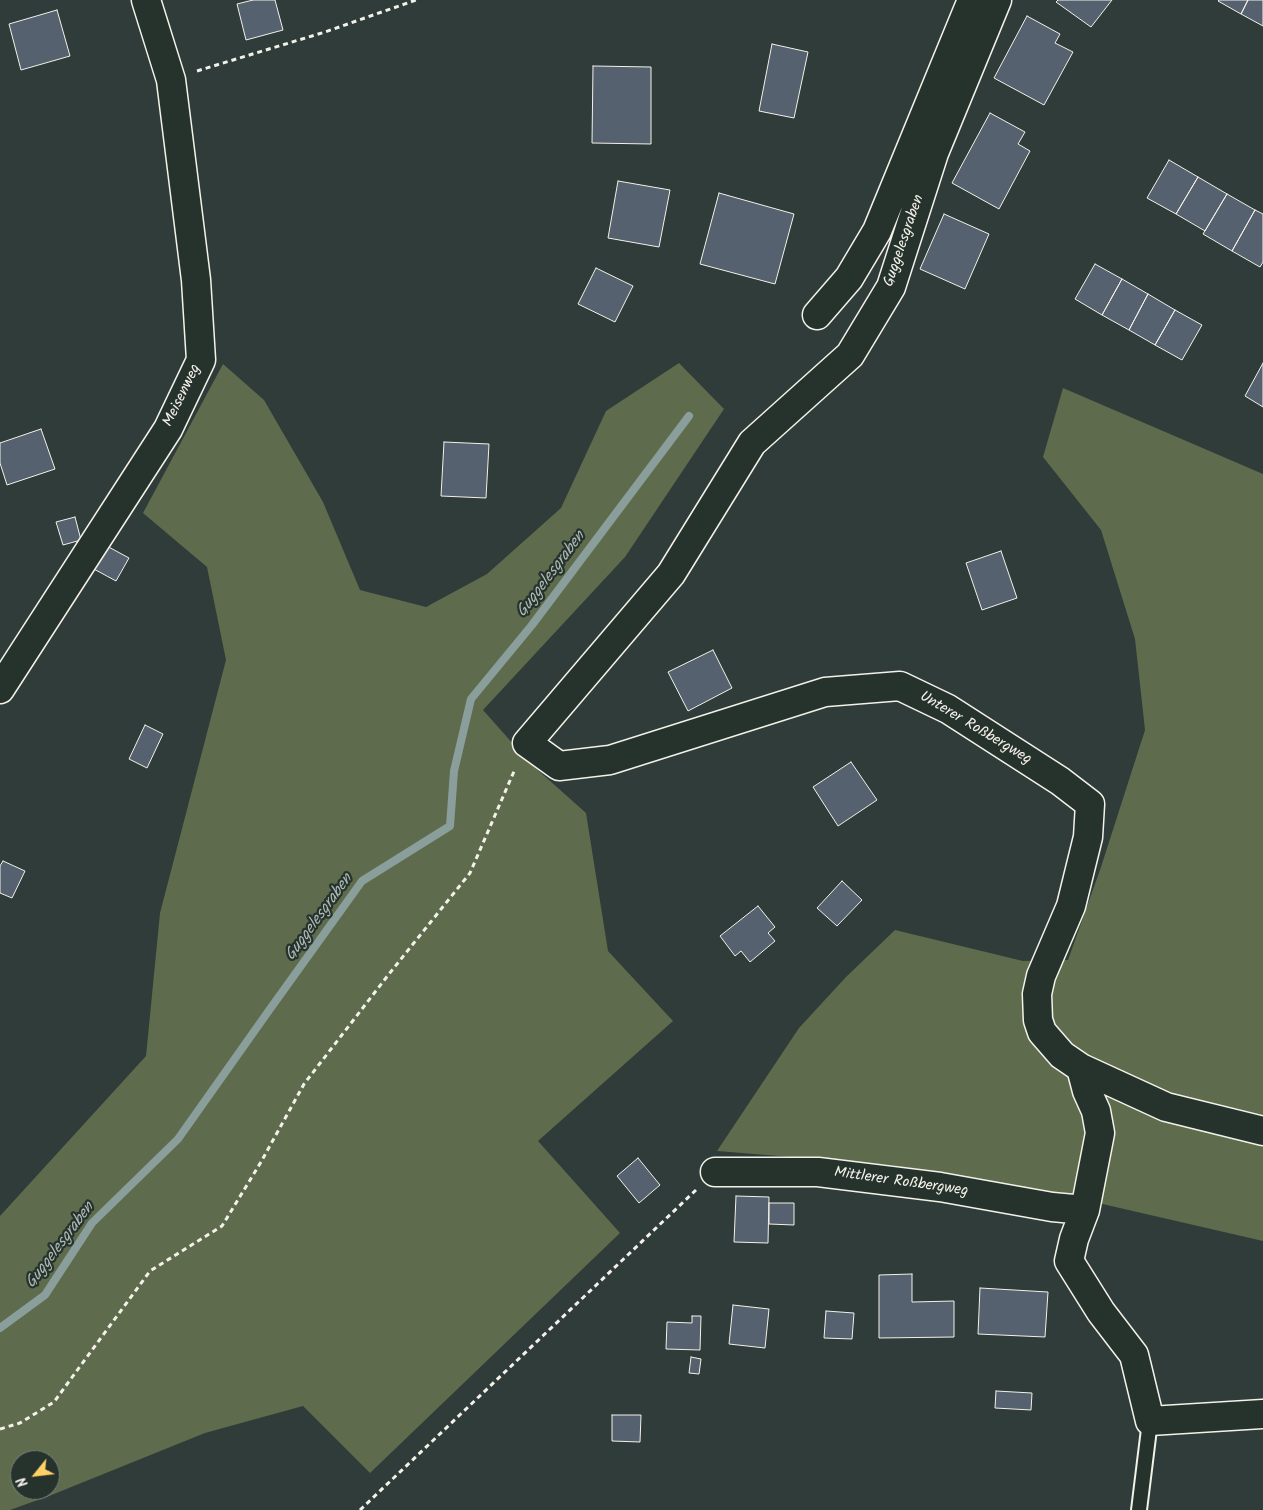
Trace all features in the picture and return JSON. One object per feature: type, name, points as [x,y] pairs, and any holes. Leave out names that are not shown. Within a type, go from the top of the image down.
[{"type":"street","name":"Meisenweg","points":[[0,689],[168,429],[201,360],[196,280],[170,80],[146,0]]},
{"type":"street","name":"Guggelesgraben","points":[[817,315],[849,278],[877,231],[972,0]]},
{"type":"street","name":"Guggelesgraben","points":[[527,742],[671,574],[752,444],[850,355],[891,287],[934,153],[997,0]]},
{"type":"street","name":"Unterer Roßbergweg","points":[[527,742],[559,766],[610,760],[825,692],[900,686],[948,709],[1060,781],[1090,804],[1088,837],[1071,906],[1041,976],[1037,994],[1038,1016],[1042,1032],[1062,1055],[1081,1068]]},
{"type":"street","points":[[1081,1068],[1166,1107],[1263,1131]]},
{"type":"street","points":[[1081,1068],[1087,1091],[1096,1111],[1100,1133],[1085,1210],[1074,1239],[1069,1261],[1101,1312],[1134,1355],[1150,1420],[1263,1414]]},
{"type":"street","name":"Mittlerer Roßbergweg","points":[[715,1172],[818,1172],[940,1187],[1052,1207],[1085,1210]]},
{"type":"lane","points":[[1139,1510],[1150,1420]]},
{"type":"path","points":[[170,80],[325,32],[416,0]]},
{"type":"path","points":[[0,1429],[20,1422],[54,1402],[150,1271],[222,1226],[261,1162],[304,1084],[389,974],[470,874],[527,742]]},
{"type":"path","points":[[360,1510],[715,1172]]},
{"type":"green space","points":[[679,363],[724,409],[625,557],[483,710],[531,764],[586,813],[608,951],[673,1021],[538,1141],[620,1233],[370,1473],[303,1406],[205,1433],[60,1492],[60,1450],[10,1450],[10,1500],[38,1500],[10,1510],[0,1510],[0,1216],[146,1056],[160,913],[226,660],[207,567],[143,513],[223,364],[264,400],[323,502],[360,590],[426,607],[487,574],[561,508],[606,411]]},
{"type":"green space","points":[[1063,388],[1263,474],[1263,1241],[1059,1194],[890,1165],[717,1151],[799,1028],[846,977],[895,930],[1023,961],[1068,960],[1101,867],[1145,730],[1135,639],[1101,530],[1043,457]]},
{"type":"building","points":[[253,0],[275,0],[283,30],[246,40],[237,4]]},
{"type":"building","points":[[1058,0],[1112,0],[1091,27],[1056,2]]},
{"type":"building","points":[[1219,0],[1248,0],[1241,14]]},
{"type":"building","points":[[1248,0],[1263,0],[1263,26],[1241,14]]},
{"type":"building","points":[[57,10],[70,56],[21,70],[9,24]]},
{"type":"building","points":[[1027,16],[1060,34],[1055,43],[1073,52],[1044,105],[994,78]]},
{"type":"building","points":[[772,44],[808,52],[794,118],[759,111]]},
{"type":"building","points":[[593,66],[651,67],[651,144],[592,143]]},
{"type":"building","points":[[990,113],[1025,132],[1018,144],[1030,151],[999,209],[952,183]]},
{"type":"building","points":[[1169,160],[1198,177],[1176,214],[1147,198]]},
{"type":"building","points":[[1198,177],[1227,194],[1205,231],[1176,214]]},
{"type":"building","points":[[618,181],[670,190],[659,247],[608,238]]},
{"type":"building","points":[[719,193],[794,214],[775,284],[700,264]]},
{"type":"building","points":[[1227,194],[1255,210],[1232,251],[1203,234]]},
{"type":"building","points":[[1255,210],[1263,214],[1263,262],[1260,267],[1232,251]]},
{"type":"building","points":[[944,214],[989,234],[965,289],[920,269]]},
{"type":"building","points":[[1095,264],[1122,279],[1102,315],[1075,299]]},
{"type":"building","points":[[596,268],[633,286],[615,322],[578,304]]},
{"type":"building","points":[[1122,279],[1148,294],[1129,330],[1102,315]]},
{"type":"building","points":[[1148,294],[1175,310],[1155,345],[1129,330]]},
{"type":"building","points":[[1175,310],[1202,325],[1182,360],[1155,345]]},
{"type":"building","points":[[1263,363],[1263,407],[1245,396]]},
{"type":"building","points":[[41,429],[55,469],[7,485],[0,463],[0,443]]},
{"type":"building","points":[[444,442],[489,444],[486,498],[441,496]]},
{"type":"building","points":[[75,517],[81,540],[63,545],[56,522]]},
{"type":"building","points":[[105,545],[129,558],[116,581],[92,568]]},
{"type":"building","points":[[1001,551],[1017,598],[982,610],[966,563]]},
{"type":"building","points":[[713,650],[732,688],[688,711],[668,672]]},
{"type":"building","points":[[145,725],[163,734],[147,768],[129,759]]},
{"type":"building","points":[[851,762],[877,800],[838,826],[813,787]]},
{"type":"building","points":[[3,861],[25,871],[12,898],[0,893],[0,866]]},
{"type":"building","points":[[842,881],[862,900],[837,926],[817,908]]},
{"type":"building","points":[[758,906],[775,927],[768,933],[775,941],[750,962],[741,951],[735,956],[720,936]]},
{"type":"building","points":[[638,1158],[660,1185],[639,1203],[617,1176]]},
{"type":"building","points":[[736,1196],[769,1197],[768,1243],[734,1242]]},
{"type":"building","points":[[769,1203],[794,1203],[794,1225],[769,1224]]},
{"type":"building","points":[[912,1274],[912,1302],[954,1301],[954,1337],[879,1338],[879,1275]]},
{"type":"building","points":[[980,1288],[1048,1292],[1045,1337],[978,1334]]},
{"type":"building","points":[[733,1305],[769,1309],[765,1348],[729,1344]]},
{"type":"building","points":[[826,1311],[854,1313],[852,1339],[824,1338]]},
{"type":"building","points":[[692,1316],[701,1316],[700,1350],[666,1349],[667,1322],[692,1323]]},
{"type":"building","points":[[691,1357],[701,1359],[699,1374],[689,1373]]},
{"type":"building","points":[[996,1391],[1032,1393],[1031,1410],[995,1408]]},
{"type":"building","points":[[612,1415],[641,1415],[640,1442],[612,1441]]},
{"type":"waterway","name":"Guggelesgraben","points":[[0,1328],[45,1295],[92,1223],[178,1139],[362,881],[450,826],[454,771],[471,699],[532,625],[689,416]]}]
